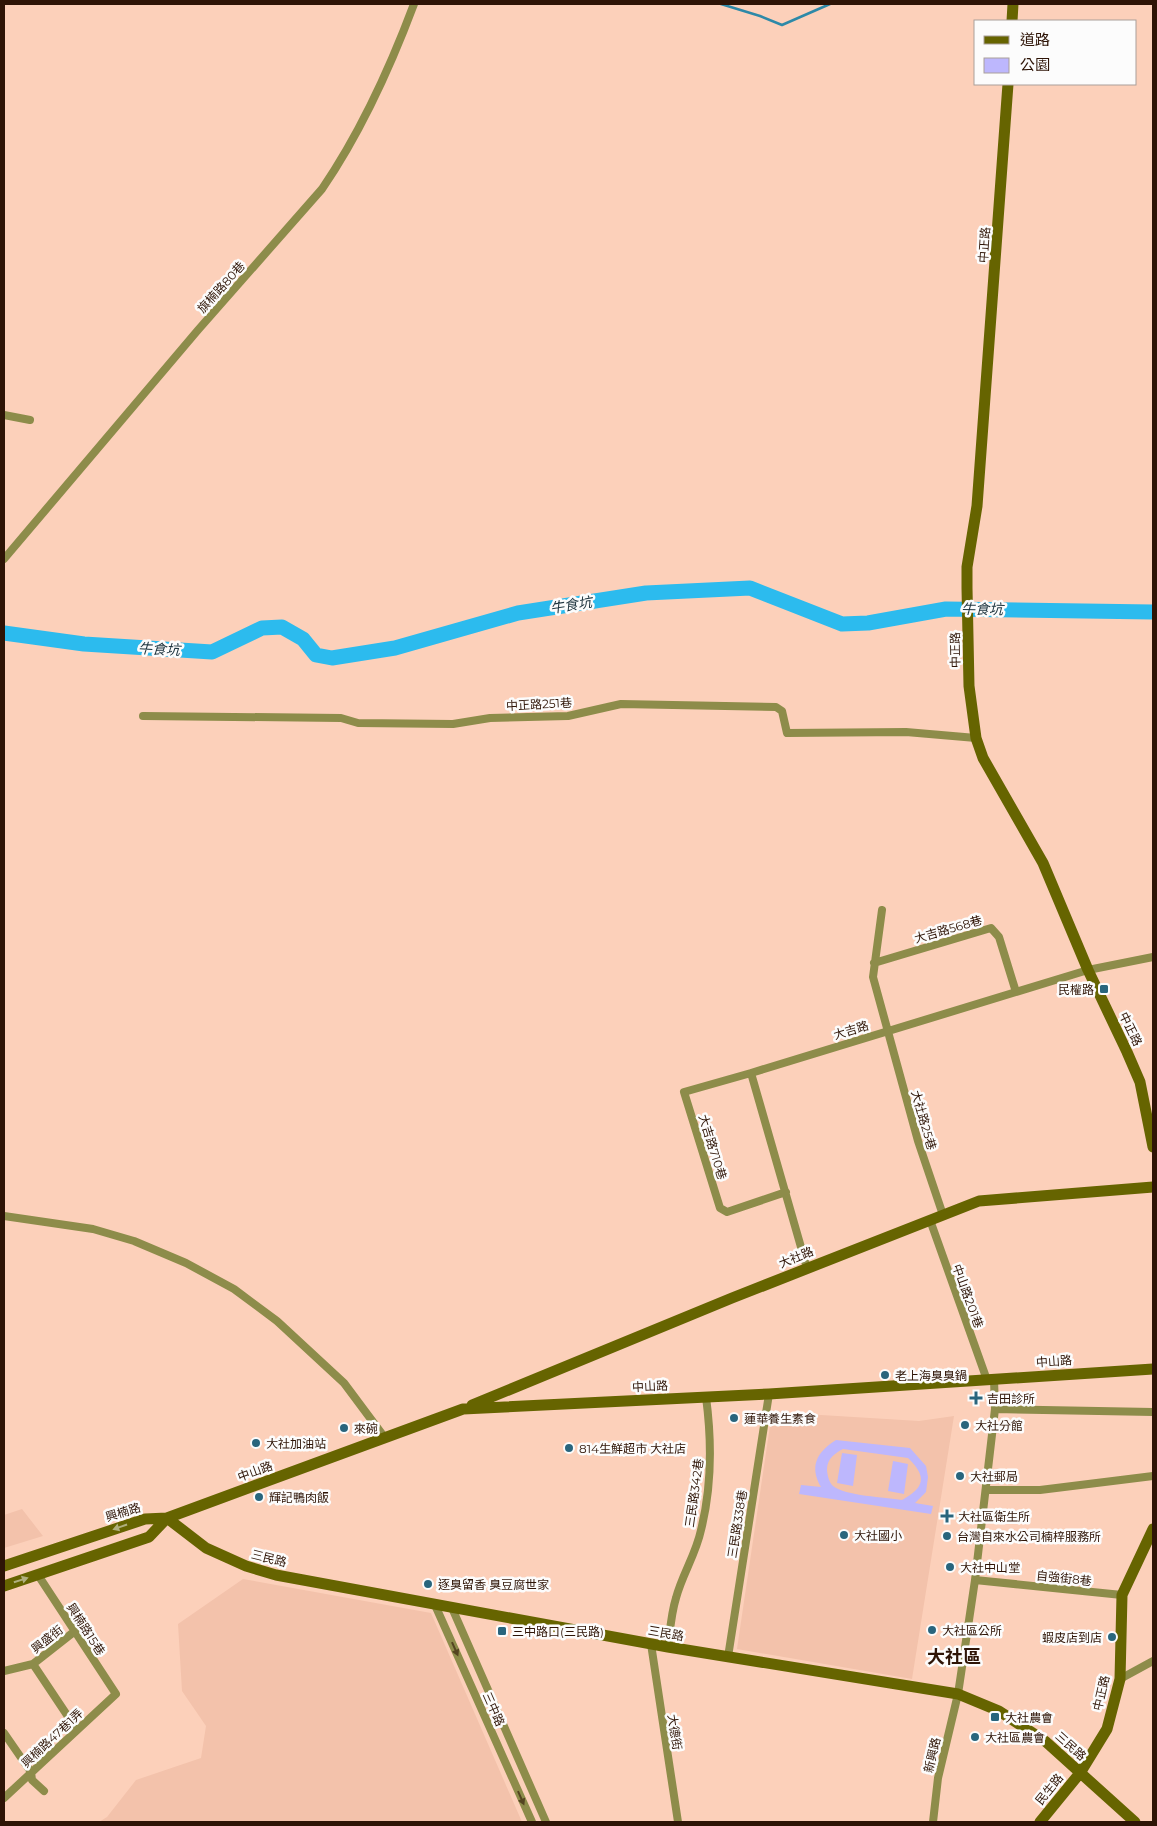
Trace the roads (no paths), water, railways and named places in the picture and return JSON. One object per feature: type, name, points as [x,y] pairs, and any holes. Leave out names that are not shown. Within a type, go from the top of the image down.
[{"type":"street","name":"旗楠路80巷","points":[[4,559],[198,330],[322,189],[338,166],[364,119],[414,4]]},
{"type":"street","points":[[1012,20],[1013,4]]},
{"type":"street","name":"中正路","points":[[1008,85],[980,476],[967,567],[969,686],[976,738],[983,758],[1043,862],[1088,970],[1140,1082],[1153,1147]]},
{"type":"street","points":[[4,415],[30,420]]},
{"type":"street","name":"中正路251巷","points":[[143,716],[341,718],[358,723],[453,724],[490,718],[568,716],[621,704],[776,707],[782,711],[787,733],[906,732],[976,738]]},
{"type":"street","name":"大社路25巷","points":[[882,910],[873,977],[918,1141],[943,1215]]},
{"type":"street","name":"大吉路568巷","points":[[874,963],[991,928],[999,937],[1016,992]]},
{"type":"street","name":"大吉路","points":[[751,1073],[1088,970],[1153,957]]},
{"type":"street","points":[[751,1073],[807,1268]]},
{"type":"street","name":"大吉路710巷","points":[[751,1073],[684,1092],[720,1208],[728,1212],[786,1192]]},
{"type":"street","name":"大社路","points":[[463,1408],[807,1268],[979,1201],[1153,1186]]},
{"type":"street","points":[[4,1216],[93,1229],[134,1241],[186,1263],[234,1289],[277,1321],[344,1383],[385,1438]]},
{"type":"street","name":"中山路201巷","points":[[930,1220],[990,1379],[995,1409],[975,1580]]},
{"type":"street","name":"中山路","points":[[167,1518],[463,1408],[769,1394],[1153,1369]]},
{"type":"street","name":"三民路338巷","points":[[728,1657],[769,1394]]},
{"type":"street","name":"三民路342巷","points":[[668,1647],[676,1598],[701,1532],[706,1505],[712,1437],[706,1397]]},
{"type":"street","points":[[995,1409],[1153,1412]]},
{"type":"street","points":[[986,1490],[1040,1490],[1094,1485],[1153,1476]]},
{"type":"street","points":[[4,1586],[150,1537],[167,1518]]},
{"type":"street","name":"三民路","points":[[167,1518],[206,1548],[246,1566],[276,1575],[668,1647],[958,1694],[999,1710],[1045,1741],[1135,1822]]},
{"type":"street","name":"興楠路","points":[[4,1566],[145,1519],[167,1518]]},
{"type":"street","name":"中正路","points":[[1080,1773],[1107,1729],[1120,1679],[1122,1595],[1153,1529]]},
{"type":"street","name":"興楠路15巷","points":[[38,1575],[116,1694]]},
{"type":"street","name":"自強街8巷","points":[[975,1580],[1122,1595]]},
{"type":"street","name":"新興路","points":[[934,1822],[938,1778],[958,1694],[975,1580]]},
{"type":"street","name":"三中路","points":[[435,1605],[532,1822]]},
{"type":"street","points":[[452,1608],[546,1822]]},
{"type":"street","name":"興盛街","points":[[4,1671],[33,1664],[75,1631]]},
{"type":"street","name":"大德街","points":[[651,1644],[678,1822]]},
{"type":"street","points":[[1120,1679],[1153,1661]]},
{"type":"street","points":[[33,1664],[77,1730]]},
{"type":"street","name":"興楠路47巷1弄","points":[[4,1797],[116,1694]]},
{"type":"street","points":[[4,1733],[31,1772],[32,1780],[44,1791]]},
{"type":"street","name":"民生路","points":[[1040,1822],[1080,1773]]},
{"type":"waterway","points":[[721,4],[782,25],[830,4]]},
{"type":"waterway","name":"牛食坑","points":[[4,633],[84,644],[212,652],[262,628],[282,627],[303,639],[316,655],[332,658],[395,648],[518,613],[646,593],[750,588],[842,624],[868,623],[946,609],[1153,612]]},
{"type":"place","name":"民權路","points":[[1104,989]]},
{"type":"place","name":"老上海臭臭鍋","points":[[885,1375]]},
{"type":"place","name":"吉田診所","points":[[976,1398]]},
{"type":"place","name":"蓮華養生素食","points":[[734,1418]]},
{"type":"place","name":"大社分館","points":[[965,1425]]},
{"type":"place","name":"來碗","points":[[344,1428]]},
{"type":"place","name":"大社加油站","points":[[256,1443]]},
{"type":"place","name":"814生鮮超市 大社店","points":[[569,1448]]},
{"type":"place","name":"大社郵局","points":[[960,1476]]},
{"type":"place","name":"輝記鴨肉飯","points":[[259,1497]]},
{"type":"place","name":"大社區衛生所","points":[[947,1516]]},
{"type":"place","name":"大社國小","points":[[844,1535]]},
{"type":"place","name":"台灣自來水公司楠梓服務所","points":[[947,1536]]},
{"type":"place","name":"大社中山堂","points":[[950,1567]]},
{"type":"place","name":"逐臭留香 臭豆腐世家","points":[[428,1584]]},
{"type":"place","name":"大社區公所","points":[[932,1630]]},
{"type":"place","name":"三中路口(三民路)","points":[[502,1631]]},
{"type":"place","name":"蝦皮店到店","points":[[1112,1637]]},
{"type":"place","name":"大社農會","points":[[995,1717]]},
{"type":"place","name":"大社區農會","points":[[975,1737]]},
{"type":"district","name":"大社區","points":[[954,1657]]}]
